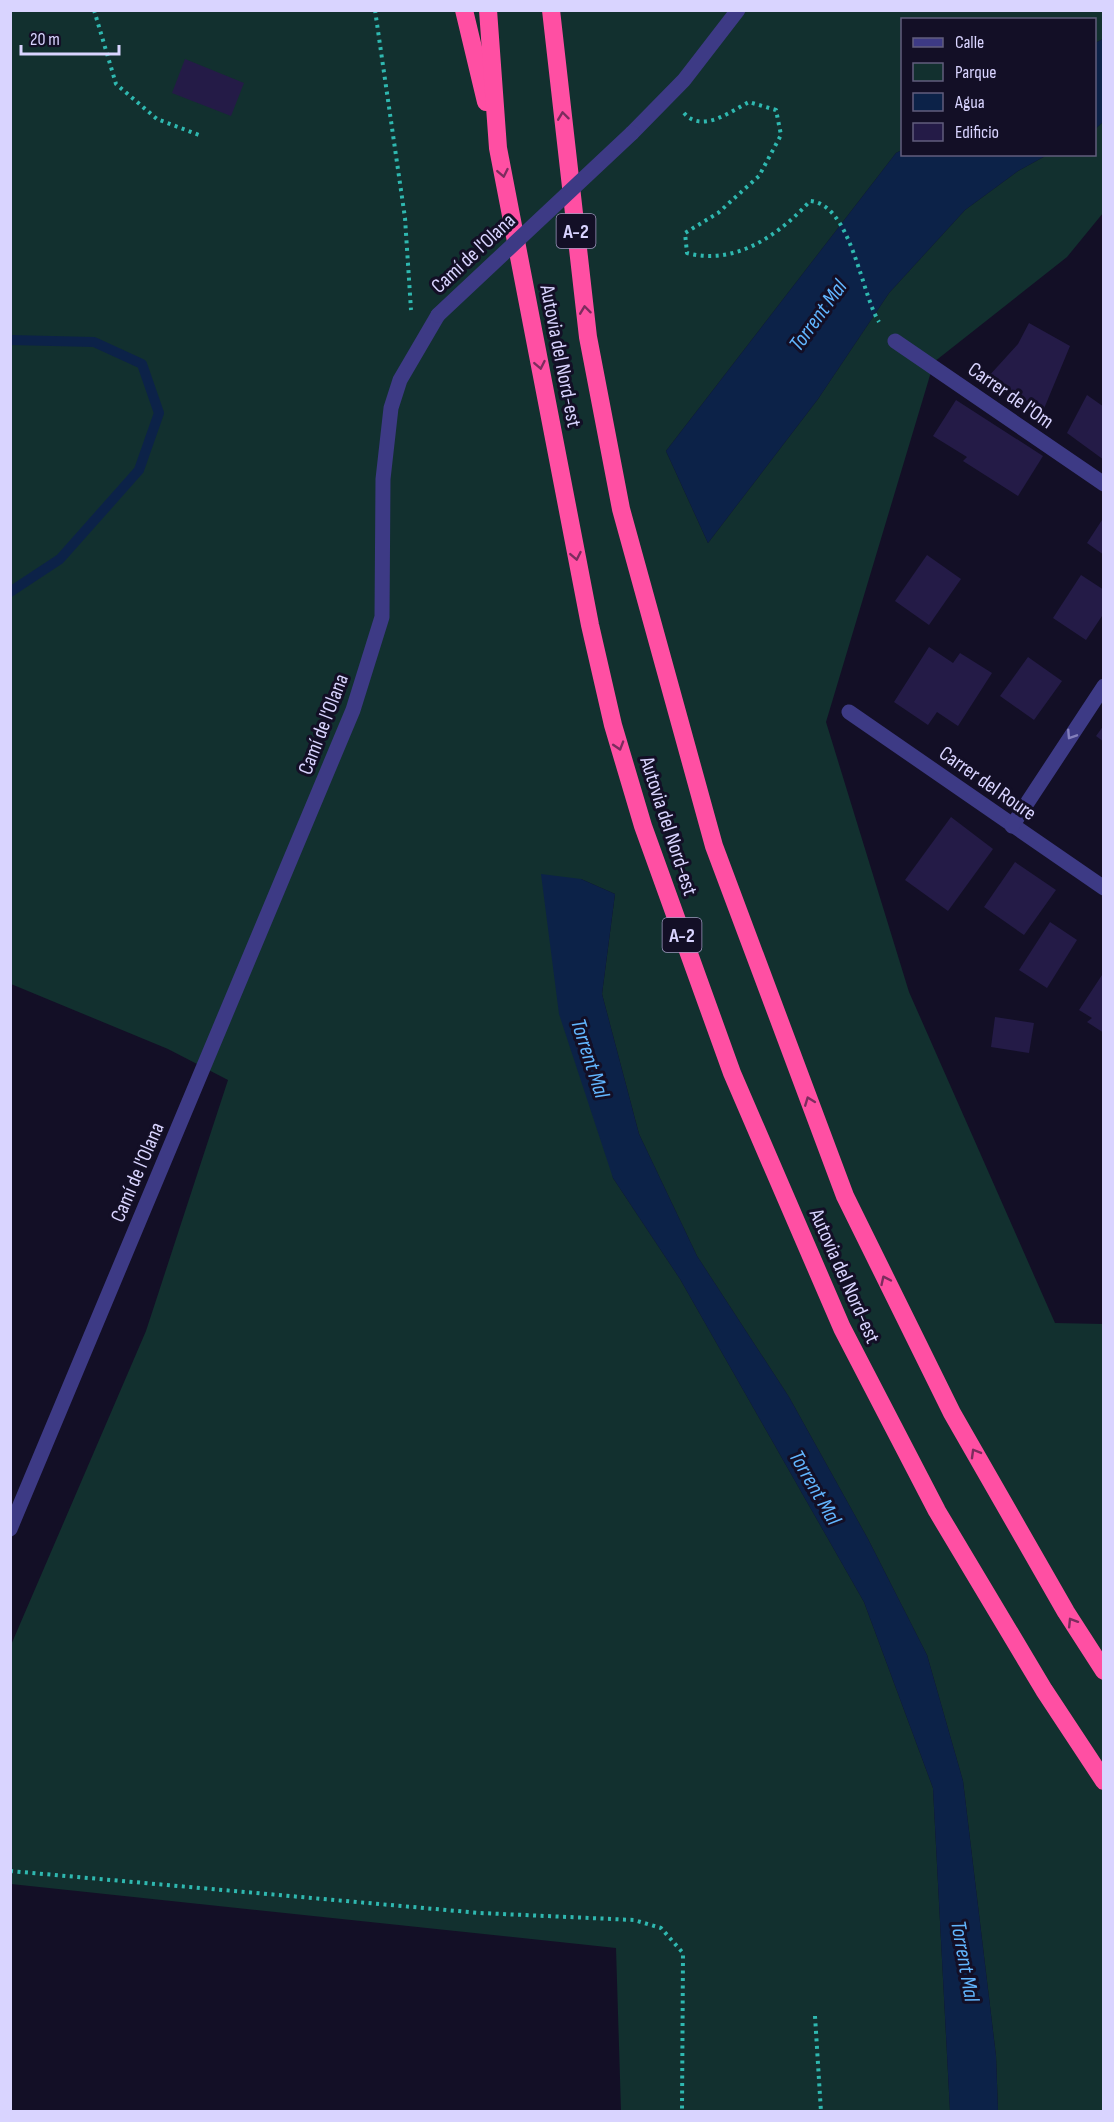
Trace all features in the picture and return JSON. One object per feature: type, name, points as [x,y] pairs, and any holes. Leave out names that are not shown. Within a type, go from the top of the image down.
[{"type":"highway","points":[[464,10],[498,148]]},
{"type":"highway","name":"Autovia del Nord-est","points":[[488,10],[498,148],[590,625],[613,725],[643,826],[732,1073],[842,1328],[937,1511],[1044,1689],[1104,1781]]},
{"type":"highway","name":"Autovia del Nord-est","points":[[551,10],[588,337],[621,509],[714,846],[845,1196],[952,1413],[1066,1612],[1104,1671]]},
{"type":"street","name":"Camí de l'Olana","points":[[10,1529],[353,710],[382,617],[382,479],[391,408],[400,380],[414,352],[438,315],[632,133],[700,61],[738,10]]},
{"type":"street","name":"Carrer de l'Om","points":[[895,341],[1104,484]]},
{"type":"street","points":[[1012,826],[1104,686]]},
{"type":"street","name":"Carrer del Roure","points":[[849,712],[1104,888]]},
{"type":"path","points":[[94,10],[116,84],[157,119],[199,135]]},
{"type":"path","points":[[375,10],[405,218],[414,352]]},
{"type":"path","points":[[669,95],[688,117],[710,122],[749,102],[776,110],[781,135],[759,176],[718,213],[685,233],[687,253],[706,258],[750,248],[793,220],[810,201],[822,202],[832,212],[849,241],[875,315],[883,329],[895,341]]},
{"type":"path","points":[[10,1871],[457,1911],[634,1920],[661,1928],[683,1953],[682,2112]]},
{"type":"path","points":[[814,2016],[821,2112]]},
{"type":"green space","points":[[10,11],[1103,11],[1103,39],[1096,42],[1096,18],[901,18],[901,150],[896,153],[666,451],[708,543],[818,399],[889,293],[965,210],[1018,171],[1045,156],[1096,156],[1096,128],[1103,122],[1103,213],[1067,257],[934,362],[826,722],[909,992],[1055,1323],[1103,1324],[1103,2111],[998,2111],[996,2056],[963,1781],[927,1655],[868,1539],[789,1397],[697,1256],[639,1134],[602,994],[615,894],[581,879],[613,1178],[680,1279],[864,1602],[933,1788],[950,2111],[621,2111],[616,1948],[11,1884],[11,1645],[146,1331],[228,1080],[168,1049],[11,984]]},
{"type":"water","points":[[1103,39],[1103,122],[1096,128],[1096,42]]},
{"type":"water","name":"Torrent Mal","points":[[901,150],[901,156],[1045,156],[1018,171],[965,210],[889,293],[818,399],[708,543],[666,451],[896,153]]},
{"type":"water","name":"Torrent Mal","points":[[541,874],[581,879],[615,894],[602,994],[639,1134],[697,1256],[789,1397],[868,1539],[927,1655],[963,1781],[996,2056],[998,2111],[950,2111],[933,1788],[864,1602],[680,1279],[613,1178],[559,1014]]},
{"type":"building","points":[[185,59],[244,83],[231,116],[172,93]]},
{"type":"building","points":[[1029,323],[1070,346],[1043,411],[988,377],[1018,344]]},
{"type":"building","points":[[1087,395],[1104,407],[1104,460],[1067,433]]},
{"type":"building","points":[[956,400],[1043,456],[1018,496],[963,461],[967,457],[933,436]]},
{"type":"building","points":[[1104,517],[1104,555],[1087,543]]},
{"type":"building","points":[[927,555],[961,579],[929,625],[895,601]]},
{"type":"building","points":[[1081,575],[1104,590],[1104,613],[1086,640],[1053,618]]},
{"type":"building","points":[[929,647],[953,663],[960,653],[992,673],[958,726],[937,712],[928,725],[894,702]]},
{"type":"building","points":[[1028,657],[1062,681],[1034,720],[1000,696]]},
{"type":"building","points":[[1104,725],[1104,742],[1096,736]]},
{"type":"building","points":[[951,817],[993,849],[948,911],[905,880]]},
{"type":"building","points":[[1015,862],[1056,890],[1024,935],[984,907]]},
{"type":"building","points":[[1050,922],[1077,940],[1047,988],[1019,970]]},
{"type":"building","points":[[1104,972],[1104,1033],[1087,1022],[1092,1018],[1079,1010]]},
{"type":"building","points":[[995,1017],[1034,1023],[1029,1053],[991,1047]]},
{"type":"waterway","points":[[10,340],[94,342],[142,364],[159,413],[139,470],[60,559],[10,592]]}]
